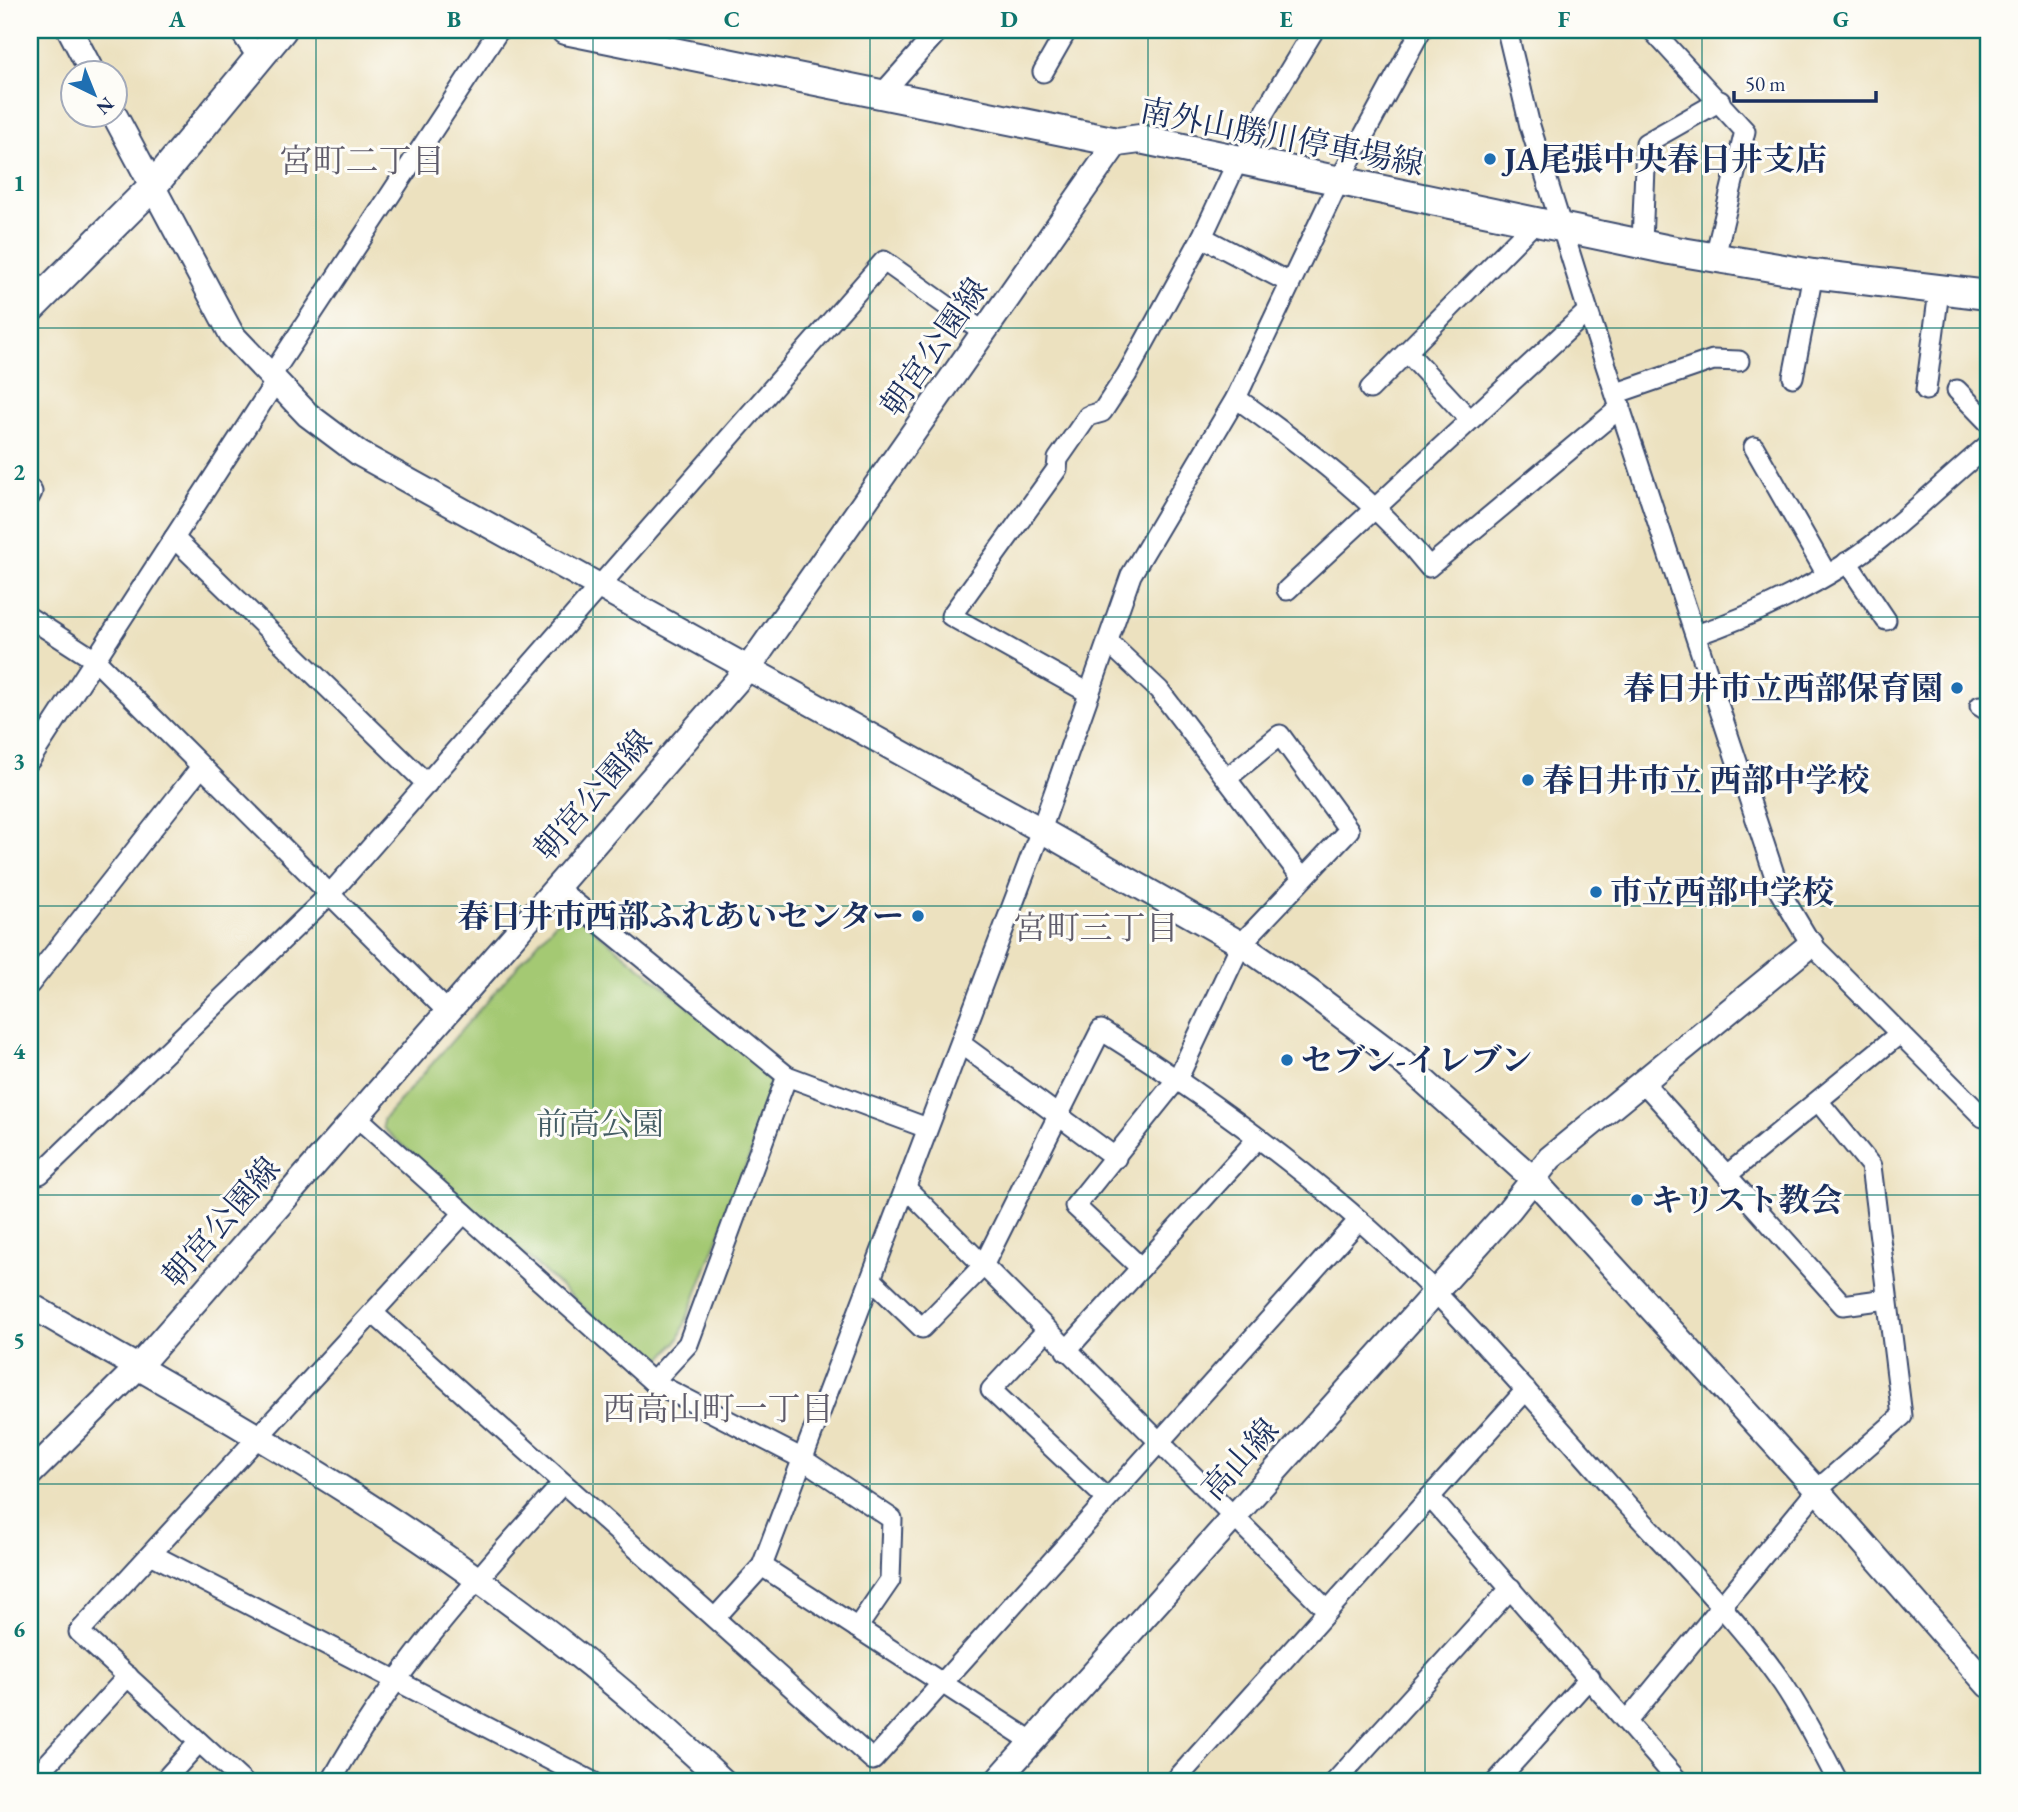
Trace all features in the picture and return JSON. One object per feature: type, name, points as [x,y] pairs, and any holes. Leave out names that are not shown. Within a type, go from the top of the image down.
[{"type":"main road","points":[[30,309],[152,187],[282,30]]},
{"type":"main road","name":"南外山勝川停車場線","points":[[565,30],[1117,142],[1140,139],[1715,257],[1813,274],[1988,295]]},
{"type":"street","points":[[70,30],[86,60]]},
{"type":"street","points":[[239,30],[258,58]]},
{"type":"street","points":[[30,760],[499,30]]},
{"type":"street","points":[[881,95],[939,30]]},
{"type":"street","points":[[1043,72],[1067,30]]},
{"type":"street","points":[[1089,693],[951,616],[1057,469],[1058,459],[1088,416],[1102,412],[1115,393],[1202,237],[1265,111],[1314,30]]},
{"type":"street","points":[[715,1618],[762,1566],[1041,830],[1131,575],[1236,398],[1339,181],[1421,30]]},
{"type":"street","points":[[1507,30],[1530,126],[1564,227],[1588,311],[1780,892],[1811,944],[1898,1035],[1983,1117],[1988,1118]]},
{"type":"street","points":[[1652,30],[1745,131],[1715,257]]},
{"type":"street","points":[[1642,243],[1646,143],[1720,101]]},
{"type":"street","points":[[122,130],[232,335],[308,415],[360,454],[749,667],[1241,944],[1404,1063],[1532,1178],[1817,1490],[1988,1685]]},
{"type":"street","name":"朝宮公園線","points":[[30,1474],[137,1368],[749,667],[1117,142]]},
{"type":"street","points":[[1370,389],[1535,222]]},
{"type":"street","points":[[1202,237],[1290,283]]},
{"type":"street","points":[[30,1168],[40,1174],[330,894],[884,261],[985,333]]},
{"type":"street","points":[[1793,377],[1813,274]]},
{"type":"street","points":[[1926,390],[1939,291]]},
{"type":"street","points":[[1287,590],[1588,311]]},
{"type":"street","points":[[1407,352],[1470,420]]},
{"type":"street","points":[[1236,398],[1312,452],[1407,539],[1429,567],[1619,400],[1713,360],[1739,361]]},
{"type":"street","points":[[1956,390],[1988,422]]},
{"type":"street","points":[[1696,635],[1750,617],[1847,562],[1879,540],[1988,445]]},
{"type":"street","points":[[1754,447],[1826,573]]},
{"type":"street","points":[[30,489],[33,492],[30,496]]},
{"type":"street","points":[[174,538],[427,784]]},
{"type":"street","points":[[1847,562],[1886,620]]},
{"type":"street","points":[[30,618],[95,660],[447,1012]]},
{"type":"street","points":[[1108,642],[1159,690],[1302,878]]},
{"type":"street","points":[[1141,1268],[1075,1206],[1178,1078],[1241,944],[1349,830],[1280,735],[1227,778]]},
{"type":"street","points":[[30,984],[201,767]]},
{"type":"street","points":[[557,888],[787,1076],[927,1128]]},
{"type":"street","name":"高山線","points":[[996,1782],[1509,1210],[1550,1158],[1811,944]]},
{"type":"street","points":[[871,1279],[922,1328],[984,1266],[1101,1030],[1178,1078],[1258,1138],[1359,1220],[1435,1292],[1526,1390],[1783,1683],[1838,1782]]},
{"type":"street","points":[[1727,1175],[1898,1035]]},
{"type":"street","points":[[961,1044],[1116,1158]]},
{"type":"street","points":[[653,1382],[688,1344],[787,1076]]},
{"type":"street","points":[[1643,1082],[1843,1305],[1887,1299]]},
{"type":"street","points":[[1628,1720],[1817,1490],[1902,1416],[1871,1166],[1818,1101]]},
{"type":"street","points":[[357,1117],[653,1382],[801,1458],[892,1519],[890,1580],[857,1628]]},
{"type":"street","points":[[1066,1351],[1258,1138]]},
{"type":"street","points":[[906,1188],[1327,1610]]},
{"type":"street","points":[[243,1782],[79,1632],[464,1213]]},
{"type":"street","points":[[373,1313],[873,1760],[1359,1220]]},
{"type":"street","points":[[30,1305],[358,1498],[478,1579],[635,1699],[716,1780]]},
{"type":"street","points":[[1046,1330],[991,1390],[1107,1499]]},
{"type":"street","points":[[1174,1782],[1526,1390]]},
{"type":"street","points":[[331,1782],[396,1679],[478,1579],[563,1483]]},
{"type":"street","points":[[1430,1497],[1628,1720],[1668,1777]]},
{"type":"street","points":[[151,1554],[593,1782]]},
{"type":"street","points":[[762,1566],[1033,1742]]},
{"type":"street","points":[[1335,1782],[1511,1588]]},
{"type":"street","points":[[30,1782],[128,1676]]},
{"type":"street","points":[[1496,1782],[1590,1677]]},
{"type":"street","points":[[163,1782],[199,1742]]},
{"type":"green space","name":"前高公園","points":[[573,913],[774,1075],[777,1085],[679,1339],[656,1365],[648,1365],[383,1128],[383,1120],[562,915]]},
{"type":"place","name":"JA尾張中央春日井支店","points":[[1490,159]]},
{"type":"place","name":"春日井市立西部保育園","points":[[1957,688]]},
{"type":"place","name":"春日井市立 西部中学校","points":[[1528,780]]},
{"type":"place","name":"市立西部中学校","points":[[1596,892]]},
{"type":"place","name":"春日井市西部ふれあいセンター","points":[[918,916]]},
{"type":"place","name":"セブン-イレブン","points":[[1287,1060]]},
{"type":"place","name":"キリスト教会","points":[[1637,1200]]},
{"type":"district","name":"宮町二丁目","points":[[362,160]]},
{"type":"district","name":"宮町三丁目","points":[[1096,927]]},
{"type":"district","name":"西高山町一丁目","points":[[718,1408]]}]
